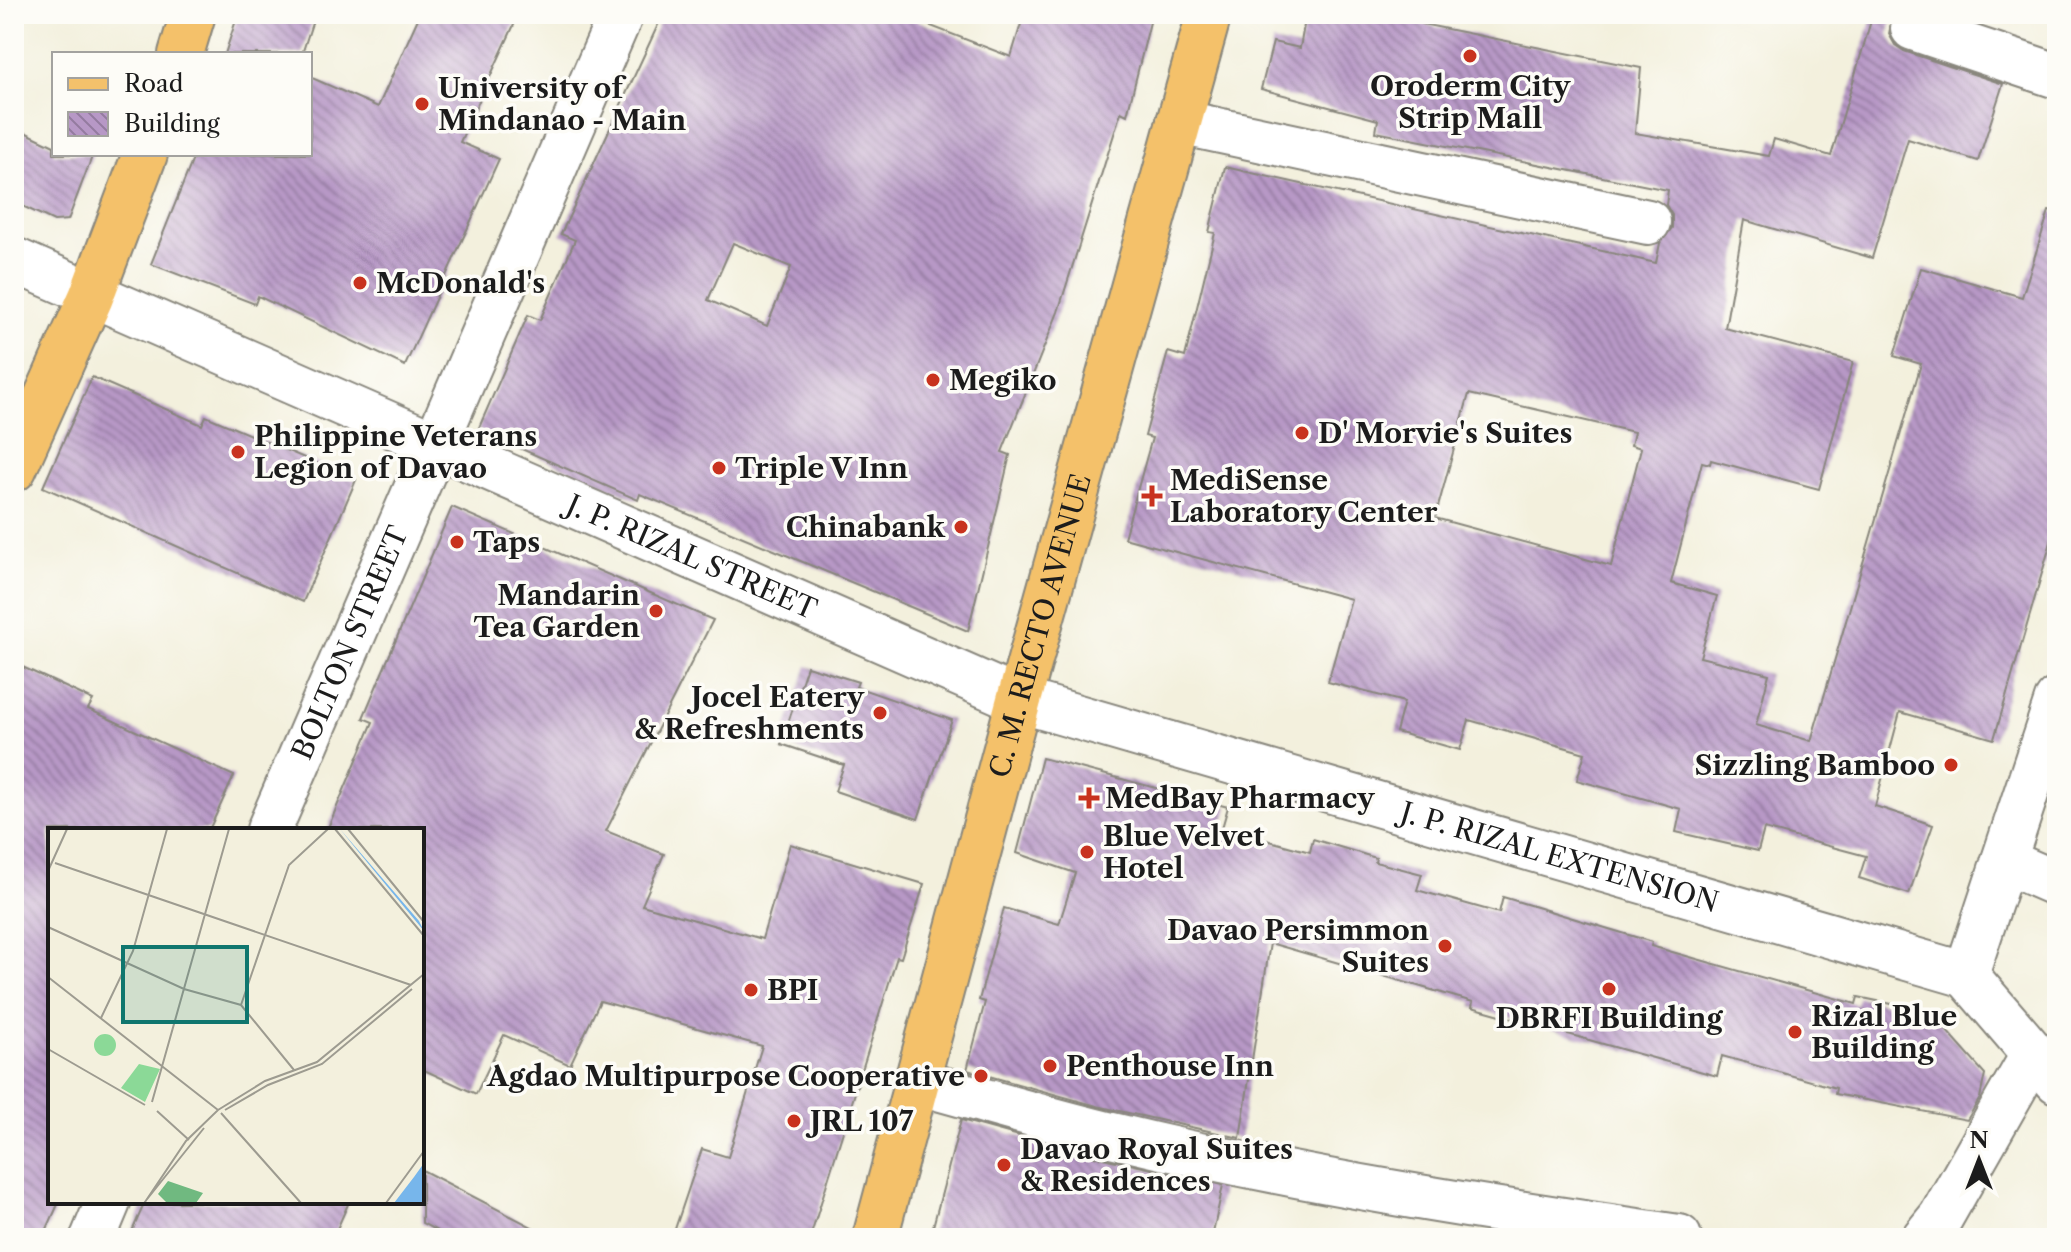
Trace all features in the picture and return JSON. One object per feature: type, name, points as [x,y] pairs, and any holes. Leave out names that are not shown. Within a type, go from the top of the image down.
[{"type":"main road","points":[[182,52],[193,14]]},
{"type":"main road","name":"C. M. RECTO AVENUE","points":[[875,1238],[1019,700],[1209,14]]},
{"type":"main road","points":[[14,469],[91,297],[144,156]]},
{"type":"street","name":"BOLTON STREET","points":[[270,828],[621,14]]},
{"type":"street","points":[[1913,28],[2057,76]]},
{"type":"street","points":[[1179,122],[1648,222]]},
{"type":"street","name":"J. P. RIZAL STREET","points":[[14,260],[91,297],[1019,700]]},
{"type":"street","name":"J. P. RIZAL EXTENSION","points":[[1019,700],[1966,975]]},
{"type":"street","points":[[1924,1238],[2045,1068],[1966,975],[2057,700]]},
{"type":"street","points":[[2004,861],[2057,884]]},
{"type":"street","points":[[916,1082],[1116,1136],[1246,1164],[1489,1209],[1679,1237]]},
{"type":"street","points":[[93,1238],[107,1204]]},
{"type":"building","points":[[238,14],[315,14],[303,52],[226,52]]},
{"type":"building","points":[[420,14],[519,14],[460,142],[499,159],[405,366],[258,296],[255,304],[151,264],[194,156],[312,156],[312,78],[378,107]]},
{"type":"building","points":[[663,14],[900,14],[1011,57],[1024,14],[1152,14],[1127,115],[1121,112],[1058,312],[1002,452],[1010,455],[968,631],[640,494],[638,500],[478,430],[528,315],[540,320],[575,240],[561,234]],"holes":[[[733,243],[791,267],[767,326],[708,300]]]},
{"type":"building","points":[[1306,14],[1424,14],[1422,24],[1641,68],[1635,133],[1769,156],[1774,139],[1831,156],[1873,14],[1893,14],[1889,34],[1895,45],[1904,51],[2003,84],[1978,161],[1908,139],[1872,258],[1744,220],[1725,328],[1853,362],[1819,489],[1711,460],[1710,464],[1702,462],[1671,583],[1717,596],[1700,657],[1769,674],[1756,725],[1811,741],[1921,364],[1894,356],[1921,268],[2022,297],[2049,211],[2057,212],[2057,521],[1994,739],[1900,712],[1875,806],[1933,825],[1909,894],[1859,878],[1866,856],[1764,829],[1758,851],[1676,832],[1681,809],[1577,780],[1585,753],[1469,720],[1460,750],[1396,732],[1404,702],[1328,682],[1351,599],[1124,538],[1152,438],[1145,436],[1168,352],[1185,357],[1215,233],[1209,232],[1225,167],[1656,263],[1660,243],[1672,228],[1672,215],[1666,205],[1668,190],[1376,132],[1378,120],[1261,89],[1273,42],[1300,48]],"holes":[[[1469,394],[1634,432],[1631,445],[1641,448],[1611,566],[1435,518]]]},
{"type":"building","points":[[14,127],[52,145],[52,156],[92,156],[68,220],[54,221],[14,202]]},
{"type":"building","points":[[92,377],[202,425],[206,416],[356,480],[303,602],[43,487]]},
{"type":"building","points":[[452,507],[713,620],[606,831],[664,854],[642,905],[762,939],[790,844],[924,884],[901,958],[897,957],[810,1238],[672,1238],[702,1149],[728,1157],[762,1046],[600,1001],[570,1065],[504,1035],[476,1094],[424,1070],[424,828],[328,828],[373,722],[363,718]]},
{"type":"building","points":[[14,663],[93,700],[88,709],[234,776],[210,828],[48,828],[48,1204],[58,1204],[43,1238],[14,1238]]},
{"type":"building","points":[[807,666],[858,682],[856,687],[952,720],[918,819],[835,791],[844,765],[781,744]]},
{"type":"building","points":[[1042,758],[1228,807],[1222,828],[1310,852],[1313,839],[1376,858],[1375,862],[1422,874],[1417,890],[1499,913],[1503,897],[1652,942],[1651,946],[1856,1004],[1858,997],[1930,1012],[1985,1074],[1980,1098],[1967,1120],[1835,1094],[1836,1088],[1722,1056],[1717,1076],[1472,1007],[1473,1002],[1270,943],[1240,1138],[1097,1106],[967,1070],[985,1002],[979,1000],[1004,908],[1059,924],[1075,873],[1017,853]]},
{"type":"building","points":[[961,1120],[1085,1154],[1223,1185],[1212,1238],[930,1238]]},
{"type":"building","points":[[424,1171],[553,1238],[450,1238],[422,1223]]},
{"type":"building","points":[[144,1204],[348,1204],[333,1238],[129,1238]]},
{"type":"place","name":"Oroderm City Strip Mall","points":[[1470,56]]},
{"type":"place","name":"University of Mindanao - Main","points":[[422,104]]},
{"type":"place","name":"McDonald's","points":[[360,283]]},
{"type":"place","name":"Megiko","points":[[933,380]]},
{"type":"place","name":"D' Morvie's Suites","points":[[1302,433]]},
{"type":"place","name":"Philippine Veterans Legion of Davao","points":[[238,452]]},
{"type":"place","name":"Triple V Inn","points":[[719,468]]},
{"type":"place","name":"MediSense Laboratory Center","points":[[1152,496]]},
{"type":"place","name":"Chinabank","points":[[961,527]]},
{"type":"place","name":"Taps","points":[[457,542]]},
{"type":"place","name":"Mandarin Tea Garden","points":[[656,611]]},
{"type":"place","name":"Jocel Eatery & Refreshments","points":[[880,713]]},
{"type":"place","name":"Sizzling Bamboo","points":[[1951,765]]},
{"type":"place","name":"MedBay Pharmacy","points":[[1089,798]]},
{"type":"place","name":"Blue Velvet Hotel","points":[[1087,852]]},
{"type":"place","name":"Davao Persimmon Suites","points":[[1445,946]]},
{"type":"place","name":"DBRFI Building","points":[[1609,989]]},
{"type":"place","name":"BPI","points":[[751,990]]},
{"type":"place","name":"Rizal Blue Building","points":[[1795,1032]]},
{"type":"place","name":"Penthouse Inn","points":[[1050,1066]]},
{"type":"place","name":"Agdao Multipurpose Cooperative","points":[[981,1076]]},
{"type":"place","name":"JRL 107","points":[[794,1121]]},
{"type":"place","name":"Davao Royal Suites & Residences","points":[[1004,1165]]}]
